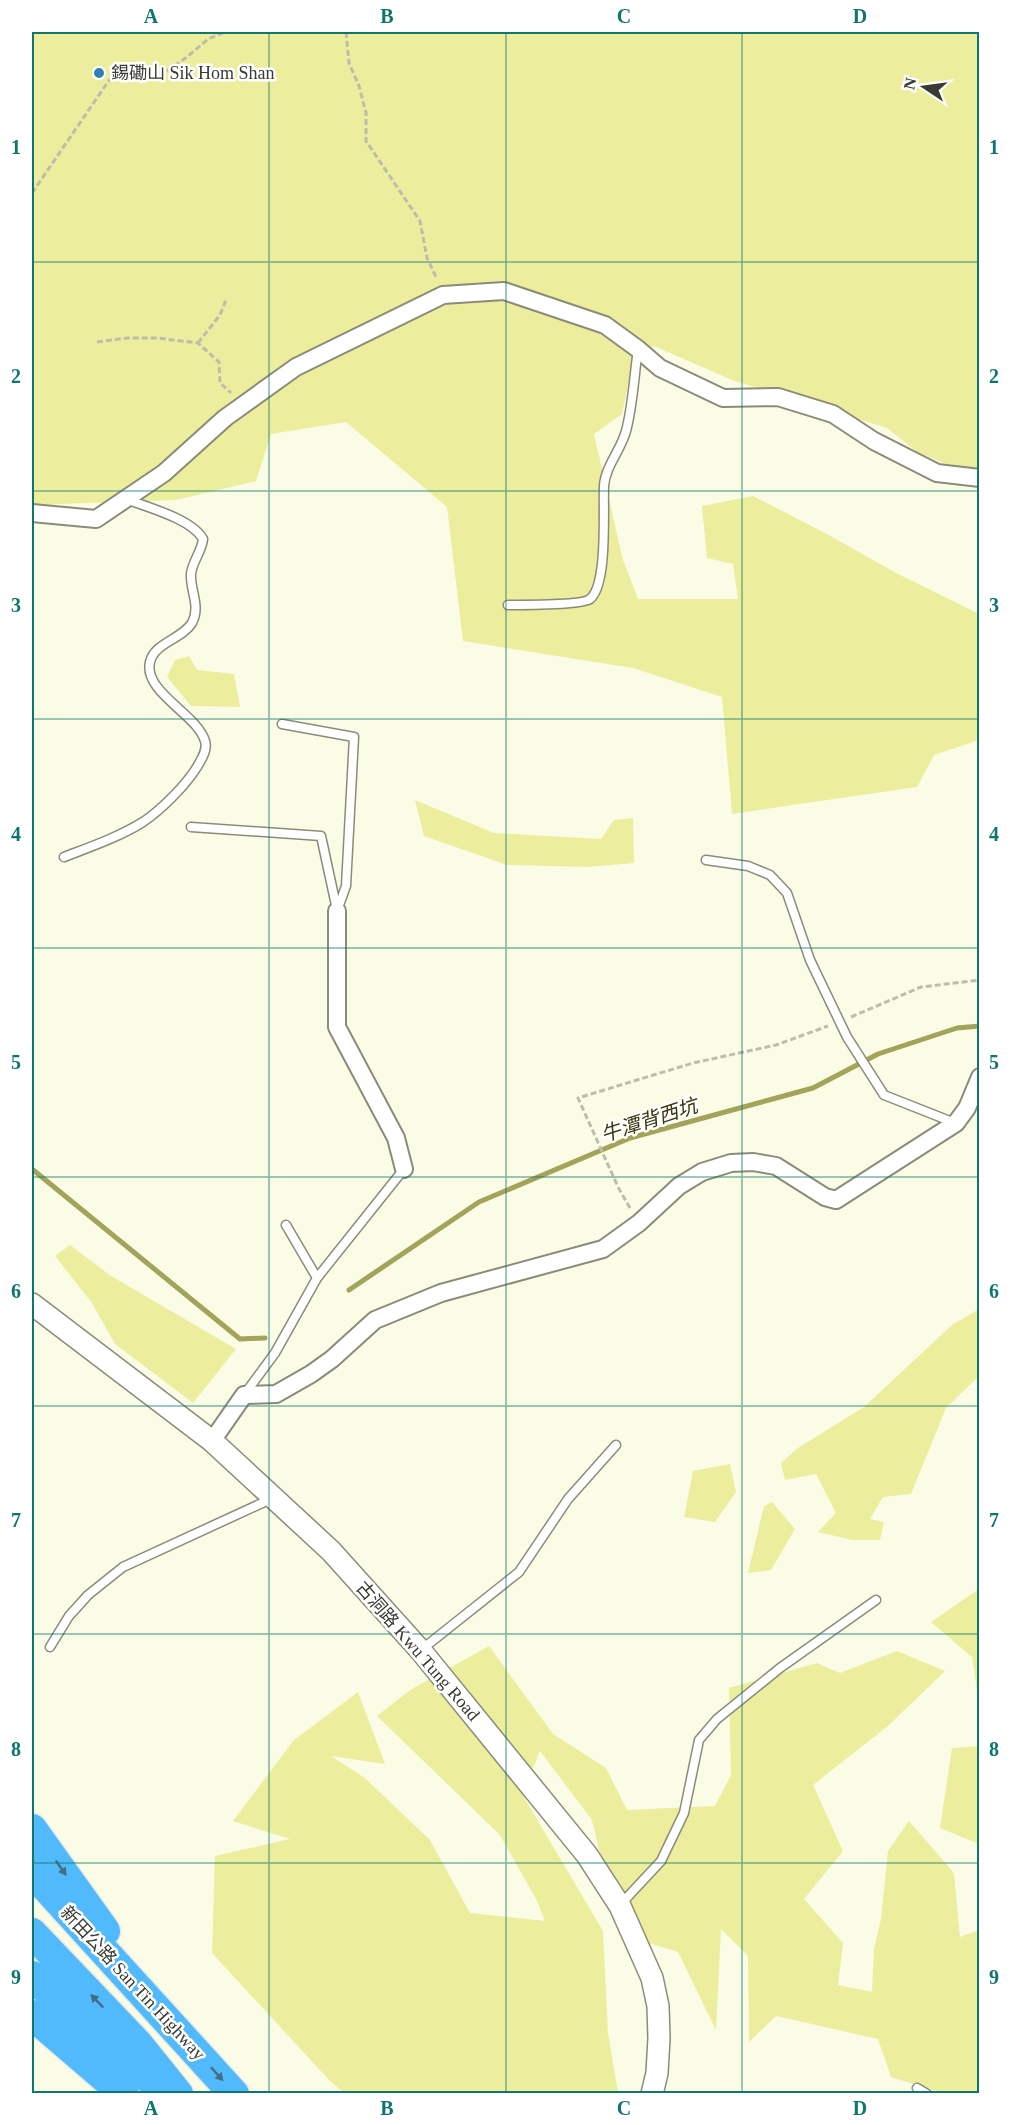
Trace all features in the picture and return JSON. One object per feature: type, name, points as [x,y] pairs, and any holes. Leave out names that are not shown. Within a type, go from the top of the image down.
[{"type":"highway","points":[[32,1829],[171,2023]]},
{"type":"highway","name":"新田公路 San Tin Highway","points":[[32,1872],[234,2094]]},
{"type":"highway","points":[[32,1933],[137,2043],[178,2094]]},
{"type":"highway","points":[[32,1976],[122,2060],[171,2094]]},
{"type":"highway","points":[[32,2015],[124,2094]]},
{"type":"street","points":[[32,513],[96,519],[164,473],[225,418],[297,367],[443,295],[504,291],[605,325],[660,368],[723,399],[778,397],[833,414],[874,441],[938,473],[980,478]]},
{"type":"street","points":[[337,911],[337,1027],[396,1138],[404,1169]]},
{"type":"street","points":[[212,1441],[244,1395],[276,1394],[311,1374],[332,1359],[375,1320],[441,1293],[603,1249],[639,1222],[679,1186],[702,1172],[732,1163],[753,1162],[776,1166],[825,1197],[836,1200],[956,1123],[967,1108],[980,1077]]},
{"type":"street","name":"古洞路 Kwu Tung Road","points":[[32,1304],[212,1441],[331,1551],[421,1651],[587,1855],[620,1906],[652,1978],[658,2006],[659,2038],[657,2073],[652,2094]]},
{"type":"lane","points":[[508,605],[585,602],[595,593],[599,582],[605,523],[604,485],[606,474],[626,431],[638,349]]},
{"type":"lane","points":[[64,857],[144,821],[188,782],[206,746],[198,729],[152,681],[149,664],[152,654],[186,632],[195,616],[196,606],[191,574],[203,539],[199,532],[188,524],[126,498]]},
{"type":"lane","points":[[282,724],[354,737],[346,886],[337,911]]},
{"type":"lane","points":[[191,827],[321,836],[337,911]]},
{"type":"lane","points":[[706,860],[748,866],[770,875],[787,893],[810,960],[847,1037],[885,1095],[956,1123]]},
{"type":"lane","points":[[244,1395],[275,1353],[317,1278],[404,1169]]},
{"type":"lane","points":[[286,1225],[317,1278]]},
{"type":"lane","points":[[421,1651],[519,1572],[568,1499],[616,1445]]},
{"type":"lane","points":[[50,1647],[69,1616],[88,1595],[123,1567],[273,1497]]},
{"type":"lane","points":[[620,1906],[660,1861],[684,1813],[699,1740],[717,1719],[780,1668],[876,1600]]},
{"type":"lane","points":[[917,2088],[927,2094]]},
{"type":"path","points":[[32,193],[112,76],[140,79],[164,73],[208,39],[225,32]]},
{"type":"path","points":[[346,32],[349,63],[359,86],[366,113],[366,141],[379,157],[401,196],[420,221],[427,258],[443,295]]},
{"type":"path","points":[[198,343],[220,315],[226,300]]},
{"type":"path","points":[[97,342],[127,338],[157,338],[198,343],[219,362],[220,383],[243,405]]},
{"type":"path","points":[[639,1222],[618,1187],[578,1098],[693,1064],[776,1045],[921,987],[980,980]]},
{"type":"green space","points":[[32,32],[979,32],[979,471],[958,469],[917,452],[887,428],[732,380],[654,346],[633,361],[622,414],[594,434],[623,560],[638,599],[738,599],[733,564],[707,558],[702,506],[753,496],[896,573],[977,613],[980,625],[979,740],[934,755],[917,787],[732,814],[722,697],[633,668],[463,641],[447,507],[346,422],[271,434],[256,481],[176,500],[32,505]]},
{"type":"green space","points":[[189,656],[197,670],[234,674],[240,707],[191,706],[167,677],[175,660]]},
{"type":"green space","points":[[415,800],[494,833],[601,839],[614,820],[633,818],[634,863],[588,867],[507,865],[424,836]]},
{"type":"green space","points":[[70,1245],[111,1276],[236,1349],[193,1403],[115,1344],[92,1303],[55,1256]]},
{"type":"green space","points":[[979,1309],[979,1376],[946,1408],[911,1494],[883,1497],[870,1519],[884,1522],[880,1540],[852,1540],[818,1532],[836,1513],[816,1474],[785,1480],[781,1463],[798,1448],[864,1407],[952,1325]]},
{"type":"green space","points":[[730,1464],[736,1492],[715,1522],[684,1517],[693,1471]]},
{"type":"green space","points":[[772,1502],[795,1529],[771,1570],[748,1573],[764,1506]]},
{"type":"green space","points":[[979,1589],[979,1704],[972,1657],[931,1622]]},
{"type":"green space","points":[[489,1646],[553,1734],[606,1768],[627,1810],[715,1806],[731,1775],[729,1688],[817,1663],[840,1673],[897,1651],[945,1671],[889,1725],[813,1785],[843,1851],[804,1899],[843,1943],[838,1985],[872,1992],[874,1949],[881,1919],[888,1851],[909,1821],[954,1873],[960,1937],[979,1930],[979,2093],[943,2093],[891,2077],[878,2039],[776,2016],[749,2042],[748,1956],[721,1929],[716,2030],[678,1952],[619,1934],[592,1820],[540,1751],[522,1794],[603,1931],[608,2033],[618,2093],[344,2093],[330,2081],[212,1953],[215,1856],[290,1839],[233,1821],[294,1740],[358,1692],[385,1764],[331,1756],[365,1778],[430,1840],[470,1913],[545,1921],[536,1899],[500,1835],[377,1716],[410,1690]]},
{"type":"green space","points":[[980,1746],[979,1844],[940,1828],[952,1748]]},
{"type":"waterway","name":"牛潭背西坑","points":[[349,1290],[479,1202],[630,1138],[813,1088],[878,1054],[957,1028],[980,1026]]},
{"type":"waterway","points":[[32,1169],[240,1339],[265,1338]]},
{"type":"place","name":"錫磡山 Sik Hom Shan","points":[[99,73]]}]
